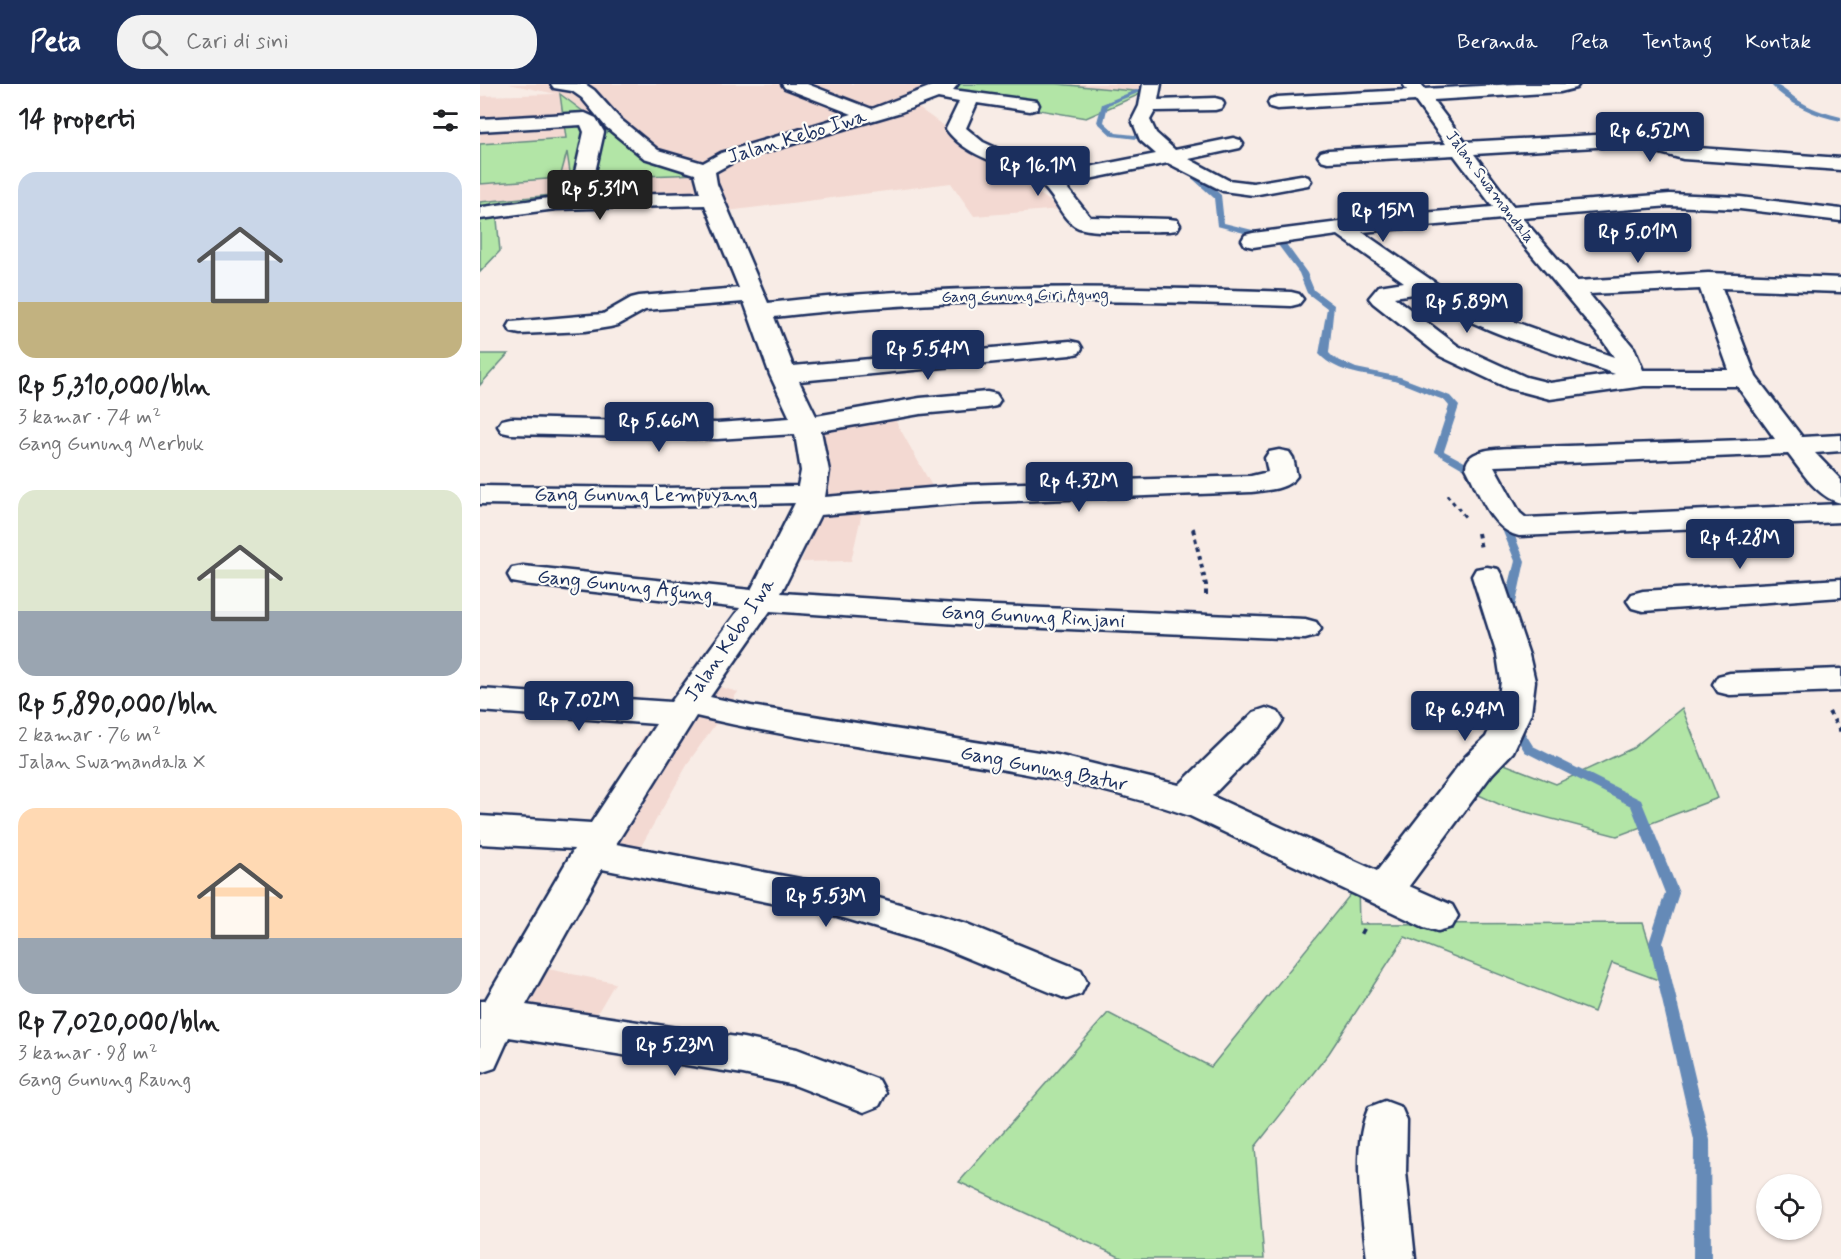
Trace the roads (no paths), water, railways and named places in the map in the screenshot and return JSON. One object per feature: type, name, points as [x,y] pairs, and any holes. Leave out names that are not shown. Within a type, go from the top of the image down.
[{"type":"street","points":[[791,84],[871,115]]},
{"type":"street","points":[[1152,84],[1148,106],[1141,120],[1147,136],[1173,158],[1230,188],[1253,189],[1301,181]]},
{"type":"street","points":[[1276,103],[1416,90],[1560,87],[1570,84]]},
{"type":"street","points":[[573,85],[588,94],[613,123],[651,154],[708,184]]},
{"type":"street","name":"Jalan Swamandala","points":[[1416,90],[1524,235],[1599,319],[1625,353],[1631,375]]},
{"type":"street","points":[[951,91],[1030,105]]},
{"type":"street","points":[[951,91],[968,103],[958,120],[956,129],[964,139],[978,149],[1022,166],[1050,181],[1078,219],[1085,223],[1168,225]]},
{"type":"street","name":"Jalan Kebo Iwa","points":[[486,1031],[596,845],[684,708],[761,601],[810,500],[815,471],[807,425],[783,375],[757,303],[708,184],[718,162],[736,154],[951,91]]},
{"type":"street","points":[[1148,106],[1215,104]]},
{"type":"street","points":[[480,125],[585,119],[590,122],[594,132],[581,190]]},
{"type":"street","points":[[1328,156],[1632,139],[1683,153],[1841,164]]},
{"type":"street","points":[[1050,181],[1173,158],[1233,144]]},
{"type":"street","points":[[482,205],[581,190],[708,184]]},
{"type":"street","points":[[482,205],[556,203],[708,184]]},
{"type":"street","points":[[1253,240],[1387,222],[1671,200],[1740,203],[1841,215]]},
{"type":"street","points":[[1343,229],[1423,286],[1468,312],[1631,375],[1744,378]]},
{"type":"street","points":[[1708,280],[1744,378],[1823,480],[1841,494]]},
{"type":"street","points":[[1570,288],[1708,280],[1841,285]]},
{"type":"street","points":[[1423,286],[1387,291],[1381,298],[1449,351],[1517,383],[1550,391],[1600,386],[1631,375]]},
{"type":"street","name":"Gang Gunung Giri Agung","points":[[520,327],[585,324],[610,320],[639,303],[757,303],[1011,294],[1123,294],[1291,299]]},
{"type":"street","points":[[783,375],[1070,348]]},
{"type":"street","points":[[512,426],[717,431],[807,425],[920,406],[987,400]]},
{"type":"street","points":[[1841,443],[1716,450],[1570,453],[1487,459],[1480,463],[1482,473],[1512,524],[1519,527],[1841,513]]},
{"type":"street","name":"Gang Gunung Lempuyang","points":[[480,495],[810,500],[1251,484],[1273,481],[1283,476],[1284,472],[1279,458]]},
{"type":"street","name":"Gang Gunung Agung","points":[[523,575],[761,601]]},
{"type":"street","points":[[1384,890],[1479,765],[1501,743],[1514,712],[1518,681],[1513,655],[1487,576]]},
{"type":"street","points":[[1643,601],[1841,588]]},
{"type":"street","name":"Gang Gunung Rinjani","points":[[761,601],[973,615],[1305,629]]},
{"type":"street","points":[[1730,684],[1841,680]]},
{"type":"street","name":"Gang Gunung Batur","points":[[480,700],[684,708],[1057,768],[1160,792],[1203,807],[1438,916]]},
{"type":"street","points":[[1185,801],[1266,720]]},
{"type":"street","points":[[480,830],[596,845],[837,901],[954,935],[1067,982]]},
{"type":"street","points":[[486,1031],[786,1065],[864,1093]]},
{"type":"street","points":[[1385,1121],[1383,1172],[1391,1259]]},
{"type":"waterway","points":[[1146,84],[1146,88],[1105,104],[1100,122],[1114,135],[1153,139]]},
{"type":"waterway","points":[[1773,84],[1804,107],[1841,119]]},
{"type":"waterway","points":[[1186,168],[1218,197],[1220,224],[1278,239],[1303,273],[1310,291],[1331,307],[1324,354],[1331,360],[1353,370],[1397,379],[1447,398],[1454,406],[1439,452],[1481,475]]},
{"type":"waterway","points":[[1502,517],[1520,561],[1508,612]]},
{"type":"waterway","points":[[1513,723],[1529,749],[1636,803],[1672,893],[1656,943],[1702,1140],[1702,1259]]}]
